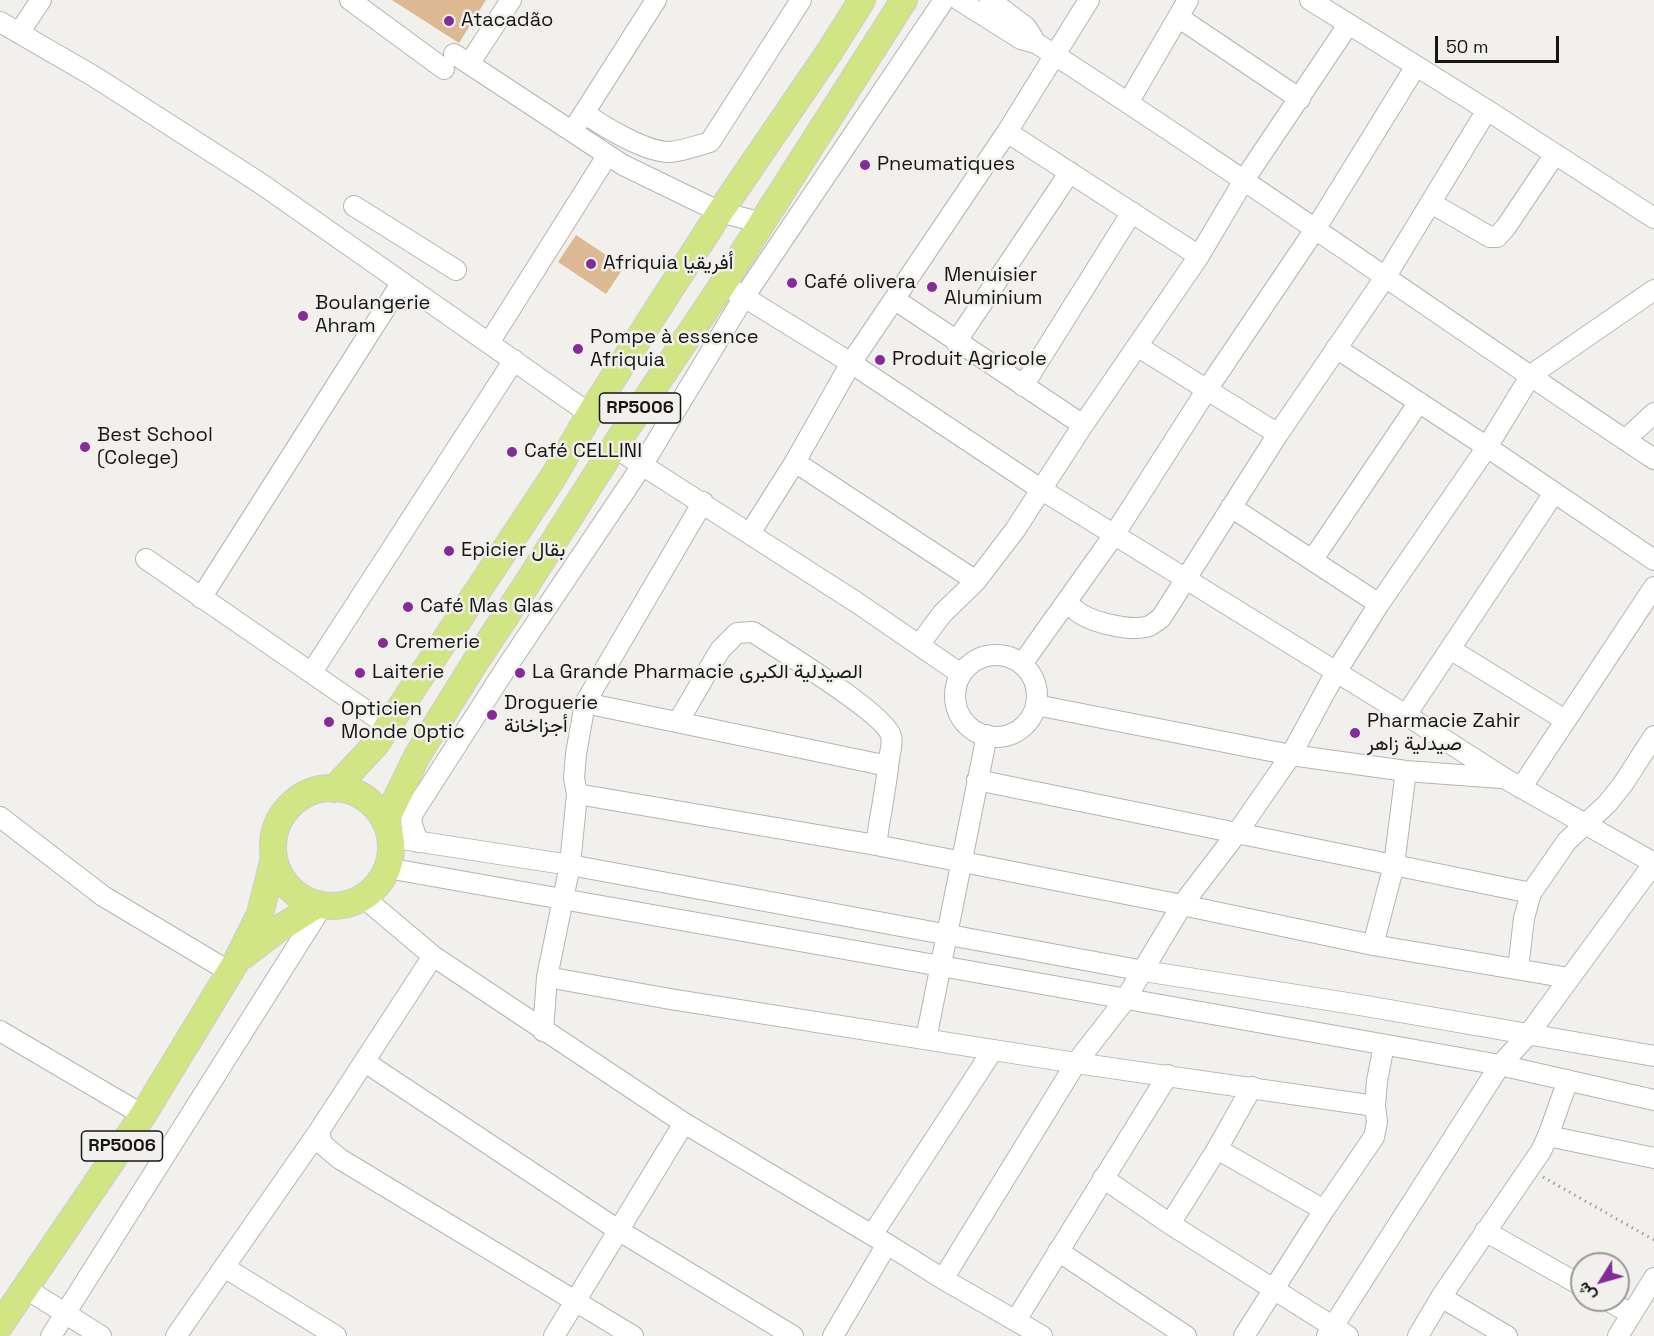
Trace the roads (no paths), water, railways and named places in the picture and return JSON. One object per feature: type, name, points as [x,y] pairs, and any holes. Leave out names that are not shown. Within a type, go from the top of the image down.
[{"type":"main road","name":"RP5006","points":[[334,789],[370,751],[552,479],[590,414],[720,212],[862,0]]},
{"type":"main road","name":"RP5006","points":[[387,830],[417,756],[474,664],[614,447],[733,291],[762,223],[904,0]]},
{"type":"main road","name":"RP5006","points":[[0,1325],[143,1115],[233,967],[260,914],[274,858],[274,835],[286,810],[307,794],[320,790],[350,791],[364,798],[376,809],[387,830],[390,853],[387,868]]},
{"type":"main road","points":[[274,858],[279,872],[291,889],[303,898],[320,905]]},
{"type":"main road","points":[[363,897],[379,883],[387,868]]},
{"type":"main road","name":"RP5006","points":[[233,967],[263,939],[320,905],[346,904],[363,897]]},
{"type":"street","points":[[19,33],[40,0]]},
{"type":"street","points":[[350,0],[572,131],[607,156],[640,174],[720,212],[762,223]]},
{"type":"street","points":[[456,63],[511,0]]},
{"type":"street","points":[[572,131],[657,0]]},
{"type":"street","points":[[584,113],[608,129],[666,152],[686,150],[710,142],[801,0]]},
{"type":"street","points":[[418,842],[411,822],[413,813],[508,664],[643,464],[733,291],[944,0]]},
{"type":"street","points":[[959,0],[1022,39],[1036,42]]},
{"type":"street","points":[[990,0],[1026,27],[1036,42],[1316,228],[1654,459]]},
{"type":"street","points":[[750,533],[795,462],[851,363],[1007,132],[1089,0]]},
{"type":"street","points":[[1310,0],[1487,110],[1654,218]]},
{"type":"street","points":[[1128,103],[1183,8],[1300,99]]},
{"type":"street","points":[[0,22],[95,77],[250,177],[590,414]]},
{"type":"street","points":[[919,645],[942,614],[976,581],[1015,530],[1083,425],[1199,256],[1244,180],[1348,25]]},
{"type":"street","points":[[1022,664],[1114,535],[1206,391],[1316,228],[1416,66]]},
{"type":"street","points":[[1066,603],[1082,615],[1101,622],[1139,628],[1150,626],[1161,618],[1278,434],[1386,276],[1487,110]]},
{"type":"street","points":[[1007,132],[1199,256]]},
{"type":"street","points":[[1431,203],[1490,237],[1497,237],[1555,154]]},
{"type":"street","points":[[489,343],[607,156]]},
{"type":"street","points":[[956,342],[1070,172]]},
{"type":"street","points":[[354,206],[456,270]]},
{"type":"street","points":[[1023,386],[1132,212]]},
{"type":"street","points":[[201,598],[402,282]]},
{"type":"street","points":[[733,291],[851,363],[1042,490],[1512,783],[1654,863],[1528,1035],[1500,1065],[1336,1333],[1274,1289],[1103,1179]]},
{"type":"street","points":[[943,1279],[1076,1063],[1125,1000],[1182,905],[1292,755],[1336,672],[1487,447],[1531,375],[1654,291]]},
{"type":"street","points":[[894,299],[1083,425]]},
{"type":"street","points":[[1137,346],[1278,434]]},
{"type":"street","points":[[1336,348],[1654,560]]},
{"type":"street","points":[[312,672],[514,360]]},
{"type":"street","points":[[1313,559],[1419,402]]},
{"type":"street","points":[[1625,440],[1654,413]]},
{"type":"street","points":[[614,447],[703,502],[961,674]]},
{"type":"street","points":[[795,462],[976,581]]},
{"type":"street","points":[[1406,715],[1554,493]]},
{"type":"street","points":[[543,1031],[548,976],[570,865],[577,794],[574,778],[579,730],[585,703],[703,502]]},
{"type":"street","points":[[1231,507],[1380,604]]},
{"type":"street","points":[[146,559],[387,725]]},
{"type":"street","points":[[1512,783],[1564,720],[1654,587]]},
{"type":"street","points":[[678,722],[720,650],[737,633],[753,632],[866,708],[884,724],[892,738],[876,845]]},
{"type":"street","points":[[1450,649],[1564,720]]},
{"type":"street","points":[[987,656],[1005,656],[1022,664],[1033,678],[1037,696],[1033,714],[1021,728],[1005,735],[987,735],[970,727],[959,713],[955,695],[961,674],[971,663],[987,656]]},
{"type":"street","points":[[585,703],[888,766]]},
{"type":"street","points":[[1036,705],[1292,755],[1512,783]]},
{"type":"street","points":[[926,1039],[987,735]]},
{"type":"street","points":[[1518,969],[1524,918],[1531,893],[1567,841],[1607,804],[1623,784],[1654,736]]},
{"type":"street","points":[[1373,945],[1394,865],[1406,771]]},
{"type":"street","points":[[977,780],[1531,893]]},
{"type":"street","points":[[577,794],[876,845],[1373,945],[1569,978]]},
{"type":"street","points":[[0,817],[103,896],[135,917],[233,967]]},
{"type":"street","points":[[387,830],[418,842],[570,865],[1144,971],[1360,1005],[1654,1056]]},
{"type":"street","points":[[387,868],[1500,1065],[1654,1100]]},
{"type":"street","points":[[363,897],[433,956],[684,1123],[1042,1336]]},
{"type":"street","points":[[51,1336],[320,905]]},
{"type":"street","points":[[176,1336],[319,1131],[433,956]]},
{"type":"street","points":[[548,976],[670,999],[993,1050],[1375,1106]]},
{"type":"street","points":[[0,1030],[143,1115]]},
{"type":"street","points":[[1244,1336],[1324,1210],[1374,1137],[1377,1122],[1375,1106],[1384,1045]]},
{"type":"street","points":[[833,1336],[880,1239],[993,1050]]},
{"type":"street","points":[[365,1062],[618,1230],[793,1336]]},
{"type":"street","points":[[1016,1320],[1168,1075]]},
{"type":"street","points":[[1418,1336],[1441,1297],[1541,1151],[1568,1080]]},
{"type":"street","points":[[1170,1224],[1217,1149],[1252,1087]]},
{"type":"street","points":[[554,1336],[684,1123]]},
{"type":"street","points":[[319,1131],[322,1144],[340,1159],[633,1336]]},
{"type":"street","points":[[1548,1136],[1654,1158]]},
{"type":"street","points":[[1217,1149],[1324,1210]]},
{"type":"street","points":[[1485,1231],[1570,1279]]},
{"type":"street","points":[[1058,1251],[1186,1336]]},
{"type":"street","points":[[224,1268],[336,1336]]},
{"type":"street","points":[[1618,1336],[1654,1278]]},
{"type":"street","points":[[25,1288],[101,1336]]},
{"type":"street","points":[[1441,1297],[1507,1336]]},
{"type":"place","name":"Atacadão","points":[[449,21]]},
{"type":"place","name":"Pneumatiques","points":[[865,165]]},
{"type":"place","name":"Afriquia أفريقيا","points":[[591,264]]},
{"type":"place","name":"Café olivera","points":[[792,283]]},
{"type":"place","name":"Menuisier Aluminium","points":[[932,287]]},
{"type":"place","name":"Boulangerie Ahram","points":[[303,316]]},
{"type":"place","name":"Pompe à essence Afriquia","points":[[578,349]]},
{"type":"place","name":"Produit Agricole","points":[[880,360]]},
{"type":"place","name":"Best School (Colege)","points":[[85,447]]},
{"type":"place","name":"Café CELLINI","points":[[512,452]]},
{"type":"place","name":"Epicier بقال","points":[[449,551]]},
{"type":"place","name":"Café Mas Glas","points":[[408,607]]},
{"type":"place","name":"Cremerie","points":[[383,643]]},
{"type":"place","name":"Laiterie","points":[[360,673]]},
{"type":"place","name":"La Grande Pharmacie الصيدلية الكبرى","points":[[520,673]]},
{"type":"place","name":"Droguerie أجزاخانة","points":[[492,715]]},
{"type":"place","name":"Opticien Monde Optic","points":[[329,722]]},
{"type":"place","name":"Pharmacie Zahir صيدلية زاهر","points":[[1355,733]]}]
